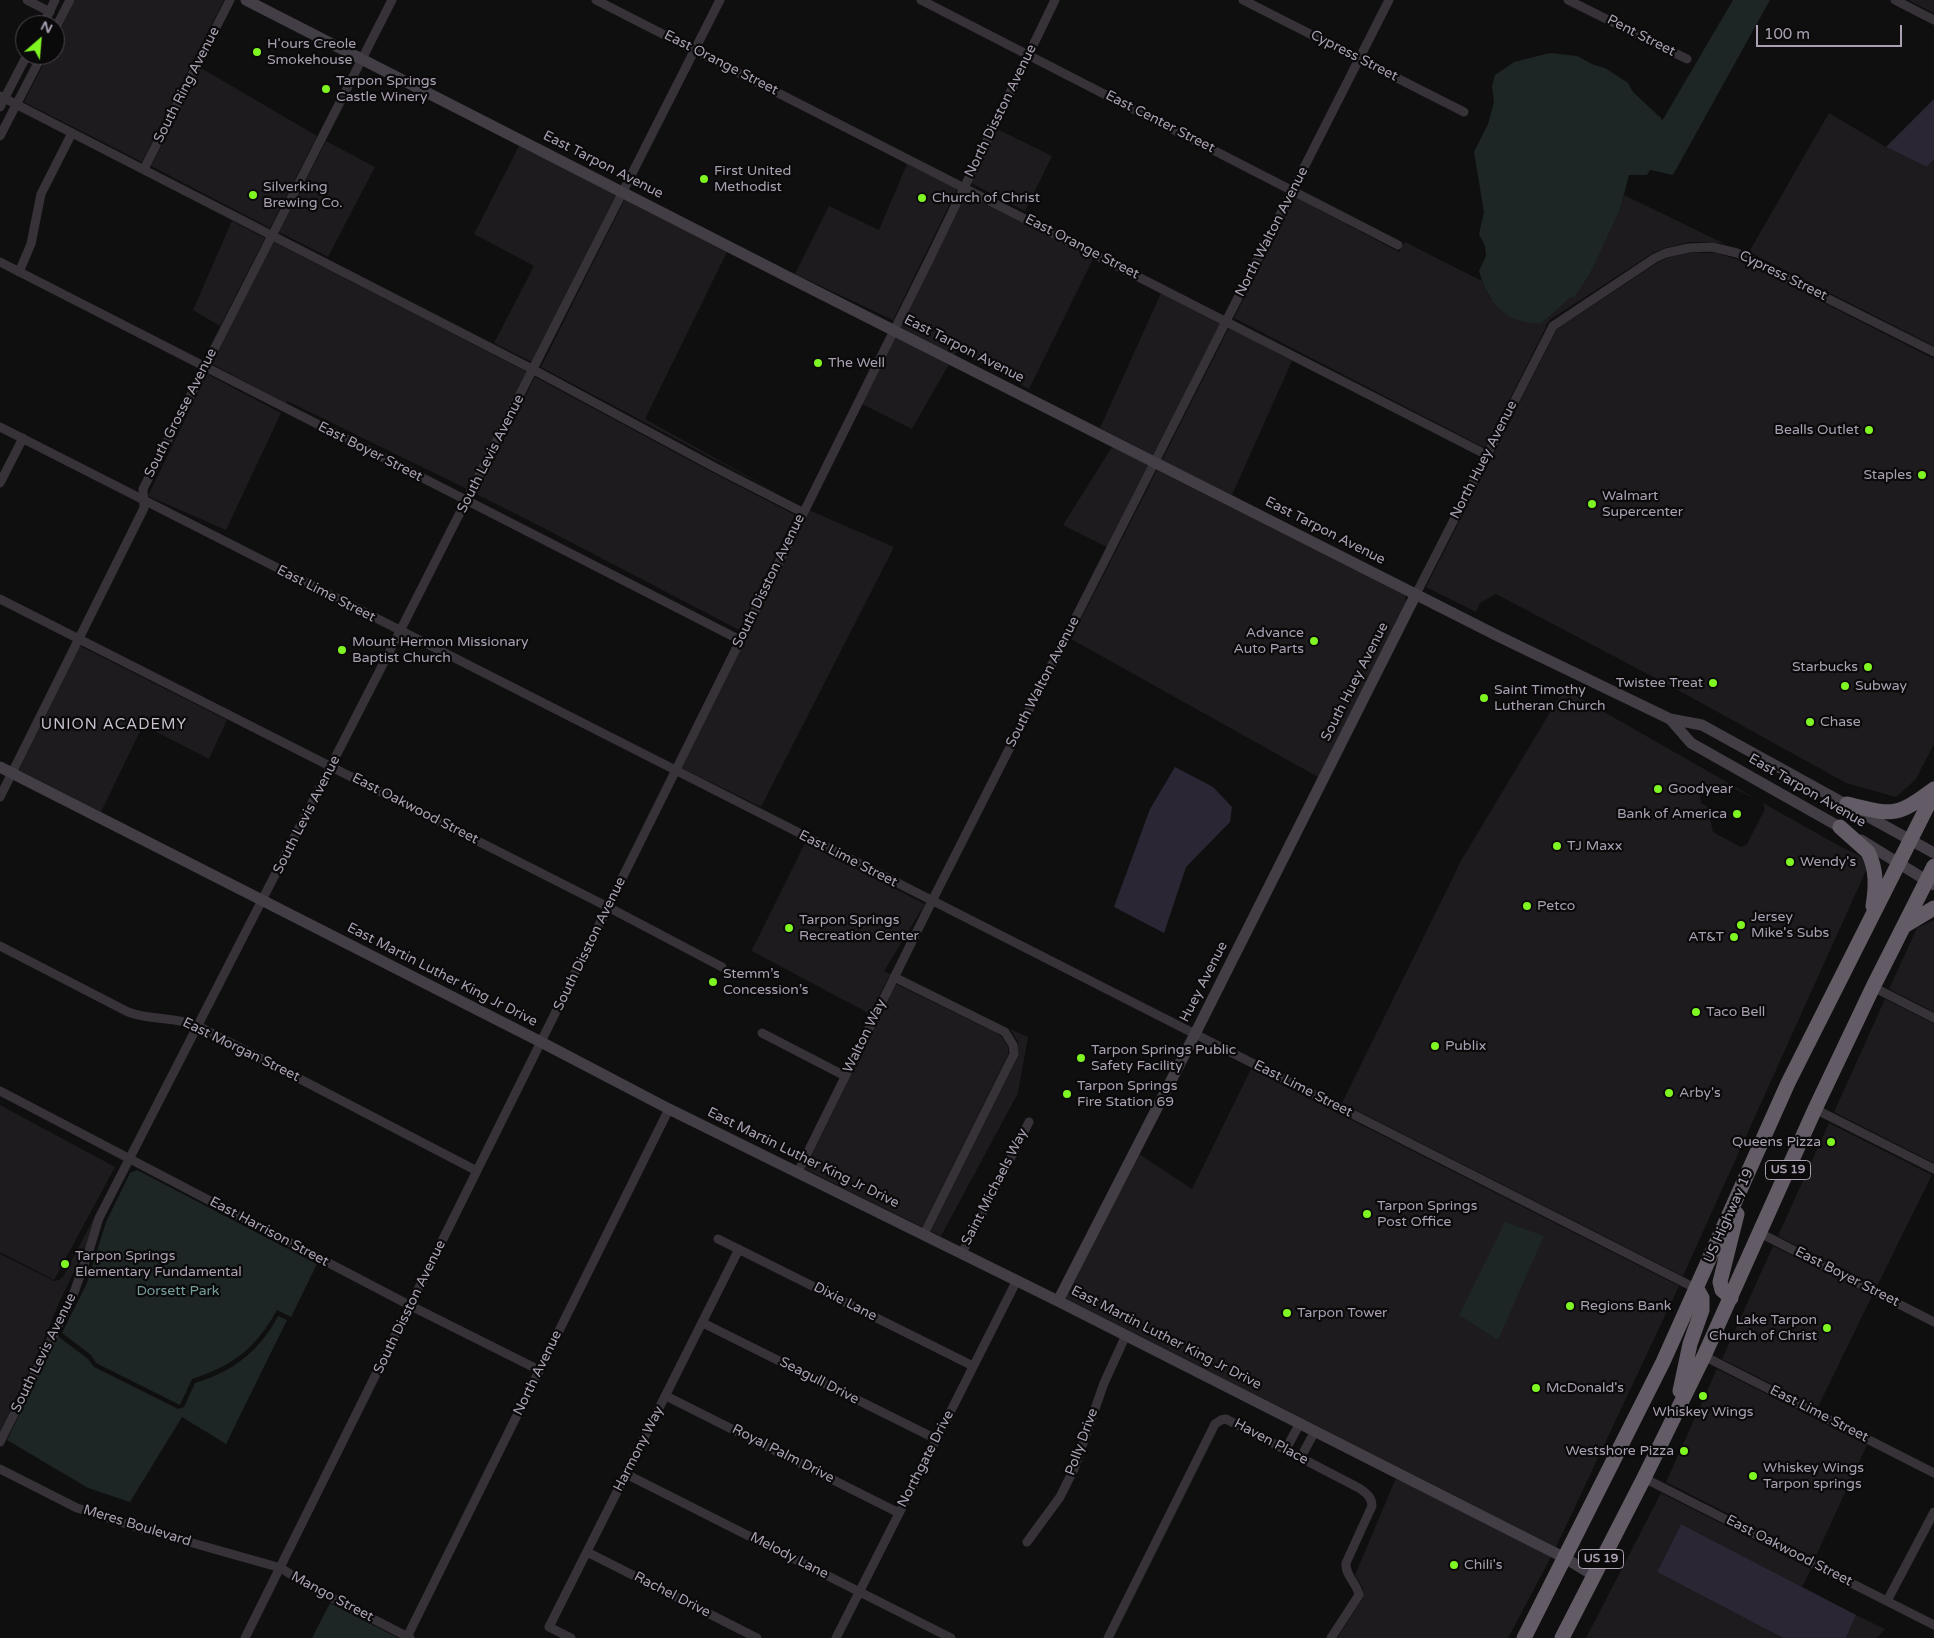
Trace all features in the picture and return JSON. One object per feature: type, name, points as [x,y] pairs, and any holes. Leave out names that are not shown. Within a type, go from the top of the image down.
[{"type":"highway","points":[[1847,804],[1884,813],[1898,812],[1913,805],[1934,789]]},
{"type":"highway","name":"US Highway 19","points":[[1524,1638],[1630,1429],[1697,1289],[1788,1083],[1934,794]]},
{"type":"highway","points":[[1840,827],[1868,852],[1871,857],[1876,878],[1872,916]]},
{"type":"highway","name":"US 19","points":[[1562,1638],[1704,1356],[1815,1109],[1903,927],[1930,883],[1934,866]]},
{"type":"highway","points":[[1903,927],[1934,908]]},
{"type":"highway","points":[[1731,1298],[1722,1290],[1721,1274],[1729,1251],[1743,1183]]},
{"type":"highway","points":[[1675,1415],[1690,1344],[1702,1310],[1702,1298],[1697,1289]]},
{"type":"street","points":[[27,0],[50,12]]},
{"type":"street","points":[[48,15],[56,0]]},
{"type":"street","points":[[62,15],[70,0]]},
{"type":"street","name":"South Ring Avenue","points":[[144,169],[230,0]]},
{"type":"street","name":"East Tarpon Avenue","points":[[246,0],[1539,657],[1670,719],[1702,725],[1934,853]]},
{"type":"street","name":"South Grosse Avenue","points":[[0,797],[144,508],[143,489],[392,0]]},
{"type":"street","name":"East Orange Street","points":[[596,0],[964,186],[1487,455]]},
{"type":"street","name":"South Levis Avenue","points":[[0,1442],[72,1298],[99,1218],[534,370],[720,0]]},
{"type":"street","name":"East Center Street","points":[[921,0],[1398,245]]},
{"type":"street","name":"North Disston Avenue","points":[[893,330],[1055,0]]},
{"type":"street","name":"Cypress Street","points":[[1243,0],[1464,112]]},
{"type":"street","name":"North Walton Avenue","points":[[1154,463],[1389,0]]},
{"type":"street","name":"Pent Street","points":[[1568,0],[1686,59]]},
{"type":"street","points":[[1895,0],[1934,20]]},
{"type":"street","points":[[22,65],[2,101],[17,105],[144,169],[534,370],[757,490],[802,512]]},
{"type":"street","points":[[0,136],[37,65]]},
{"type":"street","points":[[19,272],[32,244],[42,194],[72,133]]},
{"type":"street","name":"Cypress Street","points":[[1552,326],[1655,258],[1689,248],[1712,247],[1744,256],[1934,352]]},
{"type":"street","name":"East Boyer Street","points":[[0,262],[740,640]]},
{"type":"street","name":"North Huey Avenue","points":[[1416,594],[1552,326]]},
{"type":"street","name":"South Disston Avenue","points":[[245,1638],[893,330]]},
{"type":"street","name":"East Lime Street","points":[[0,427],[1697,1289]]},
{"type":"street","points":[[0,483],[23,438]]},
{"type":"street","name":"South Walton Avenue","points":[[932,901],[1154,463]]},
{"type":"street","name":"South Huey Avenue","points":[[1321,783],[1416,594]]},
{"type":"street","name":"East Oakwood Street","points":[[0,599],[608,907],[722,967]]},
{"type":"street","name":"East Tarpon Avenue","points":[[1670,719],[1691,743],[1840,827],[1930,883]]},
{"type":"street","name":"East Martin Luther King Jr Drive","points":[[0,767],[669,1109],[1058,1300],[1565,1558],[1593,1575]]},
{"type":"street","name":"Huey Avenue","points":[[1058,1300],[1195,1034],[1321,783]]},
{"type":"street","name":"Walton Way","points":[[798,1172],[932,901]]},
{"type":"street","name":"East Morgan Street","points":[[0,946],[131,1013],[146,1017],[179,1020],[198,1026],[477,1171]]},
{"type":"street","points":[[894,977],[999,1028],[1005,1032],[1013,1045],[1014,1054],[924,1234]]},
{"type":"street","points":[[1873,987],[1934,1018]]},
{"type":"street","points":[[762,1033],[845,1076]]},
{"type":"street","name":"East Harrison Street","points":[[0,1091],[411,1306],[540,1370]]},
{"type":"street","name":"North Avenue","points":[[409,1637],[669,1109]]},
{"type":"street","points":[[1815,1109],[1934,1169]]},
{"type":"street","name":"Saint Michaels Way","points":[[962,1253],[1028,1122]]},
{"type":"street","name":"East Boyer Street","points":[[1760,1233],[1934,1322]]},
{"type":"street","name":"Dixie Lane","points":[[718,1239],[973,1366]]},
{"type":"street","name":"Harmony Way","points":[[571,1638],[549,1627],[739,1249]]},
{"type":"street","name":"Northgate Drive","points":[[836,1638],[1017,1280]]},
{"type":"street","name":"Seagull Drive","points":[[703,1323],[936,1439]]},
{"type":"street","name":"Polly Drive","points":[[1027,1542],[1060,1497],[1074,1469],[1104,1383],[1126,1335]]},
{"type":"street","name":"East Lime Street","points":[[1704,1356],[1934,1473]]},
{"type":"street","name":"Royal Palm Drive","points":[[666,1396],[899,1513]]},
{"type":"street","name":"Haven Place","points":[[1108,1638],[1215,1424],[1220,1420],[1230,1420],[1301,1457],[1369,1496],[1372,1506],[1346,1563],[1346,1573],[1357,1588],[1359,1595],[1331,1638]]},
{"type":"street","points":[[1286,1449],[1300,1423]]},
{"type":"street","points":[[1301,1457],[1315,1431]]},
{"type":"street","name":"Meres Boulevard","points":[[0,1469],[77,1508],[136,1527],[281,1568]]},
{"type":"street","name":"Melody Lane","points":[[626,1474],[951,1638]]},
{"type":"street","name":"East Oakwood Street","points":[[1644,1478],[1934,1625]]},
{"type":"street","points":[[1887,1601],[1934,1512]]},
{"type":"street","name":"Rachel Drive","points":[[587,1552],[757,1638]]},
{"type":"street","name":"Mango Street","points":[[281,1568],[307,1585],[409,1637]]},
{"type":"shaded area","points":[[75,0],[224,0],[142,162],[24,102],[43,65],[65,65],[65,20]]},
{"type":"shaded area","points":[[1908,0],[1934,0],[1934,13]]},
{"type":"shaded area","points":[[201,68],[317,136],[270,228],[151,166]]},
{"type":"shaded area","points":[[1934,99],[1934,159],[1927,167],[1886,147]]},
{"type":"shaded area","points":[[1829,113],[1886,147],[1927,167],[1934,159],[1934,346],[1749,252]]},
{"type":"shaded area","points":[[997,129],[1052,156],[1025,211],[971,183]]},
{"type":"shaded area","points":[[326,141],[375,167],[328,257],[279,232]]},
{"type":"shaded area","points":[[519,146],[616,194],[532,362],[494,343],[534,266],[474,234]]},
{"type":"shaded area","points":[[907,164],[957,189],[893,320],[795,274],[829,206],[879,230]]},
{"type":"shaded area","points":[[966,194],[1093,259],[1029,389],[957,351],[954,355],[900,327]]},
{"type":"shaded area","points":[[1624,195],[1725,244],[1689,242],[1653,253],[1551,319],[1545,326],[1485,448],[1234,318],[1295,197],[1399,252],[1405,242],[1482,281],[1490,299],[1542,323],[1570,298],[1575,297],[1591,272],[1620,210]]},
{"type":"shaded area","points":[[625,199],[727,252],[645,419],[785,497],[541,367]]},
{"type":"shaded area","points":[[232,221],[265,238],[220,326],[193,310]]},
{"type":"shaded area","points":[[274,242],[527,372],[467,489],[287,401],[286,403],[212,364]]},
{"type":"shaded area","points":[[1689,253],[1716,253],[1742,261],[1934,359],[1934,744],[1916,779],[1896,797],[1846,783],[1676,689],[1496,594],[1480,603],[1476,612],[1426,587],[1557,329],[1657,263],[1667,258]]},
{"type":"shaded area","points":[[1161,293],[1220,324],[1153,455],[1100,428]]},
{"type":"shaded area","points":[[1229,328],[1292,361],[1232,495],[1162,460]]},
{"type":"shaded area","points":[[895,337],[949,364],[912,429],[862,404]]},
{"type":"shaded area","points":[[207,374],[281,413],[226,530],[148,496]]},
{"type":"shaded area","points":[[535,377],[795,515],[739,630],[476,494]]},
{"type":"shaded area","points":[[1112,447],[1148,465],[1107,547],[1063,525]]},
{"type":"shaded area","points":[[1157,470],[1405,595],[1406,604],[1318,777],[1071,639]]},
{"type":"shaded area","points":[[809,510],[894,547],[761,807],[682,768]]},
{"type":"shaded area","points":[[80,646],[227,720],[209,759],[143,725],[101,812],[19,770]]},
{"type":"shaded area","points":[[1564,689],[1760,801],[1731,787],[1723,792],[1710,786],[1704,788],[1700,797],[1701,803],[1714,810],[1710,818],[1713,832],[1741,847],[1747,844],[1765,809],[1763,803],[1865,859],[1868,866],[1683,1276],[1342,1103],[1462,859]]},
{"type":"shaded area","points":[[1175,767],[1213,787],[1232,807],[1230,822],[1186,867],[1164,933],[1114,907],[1150,809]]},
{"type":"shaded area","points":[[805,843],[925,904],[884,971],[890,974],[870,1014],[752,951],[747,960]]},
{"type":"shaded area","points":[[1934,920],[1934,1012],[1889,989],[1917,928]]},
{"type":"shaded area","points":[[896,984],[996,1033],[1002,1037],[1008,1047],[1008,1054],[922,1227],[805,1169]]},
{"type":"shaded area","points":[[1885,999],[1934,1024],[1934,1163],[1834,1112]]},
{"type":"shaded area","points":[[1010,1029],[1028,1037],[1018,1093],[941,1236],[931,1231],[1018,1057],[1018,1042]]},
{"type":"shaded area","points":[[1251,1069],[1679,1286],[1556,1547],[1065,1298],[1139,1154],[1192,1189]]},
{"type":"shaded area","points":[[0,1105],[115,1167],[54,1280],[0,1252]]},
{"type":"shaded area","points":[[1829,1123],[1932,1175],[1877,1286],[1778,1236]]},
{"type":"shaded area","points":[[96,1214],[87,1244],[39,1351],[0,1431],[0,1254],[54,1281],[59,1280],[63,1277]]},
{"type":"shaded area","points":[[1773,1246],[1872,1296],[1818,1407],[1722,1359]]},
{"type":"shaded area","points":[[1717,1369],[1867,1445],[1815,1558],[1666,1482]]},
{"type":"shaded area","points":[[1396,1478],[1551,1557],[1508,1638],[1337,1638],[1363,1598],[1363,1588],[1355,1575]]},
{"type":"shaded area","points":[[1661,1493],[1811,1569],[1802,1587],[1681,1524],[1657,1572],[1783,1638],[1586,1638]]},
{"type":"shaded area","points":[[1681,1524],[1856,1615],[1846,1638],[1783,1638],[1657,1572]]},
{"type":"shaded area","points":[[1856,1615],[1885,1629],[1877,1638],[1846,1638]]},
{"type":"green space","points":[[1733,0],[1770,0],[1673,175],[1650,170],[1647,175],[1629,175],[1620,210],[1591,272],[1575,297],[1570,298],[1542,323],[1529,323],[1518,320],[1500,310],[1488,293],[1479,271],[1486,256],[1485,246],[1479,234],[1484,212],[1474,152],[1488,124],[1494,102],[1492,86],[1495,75],[1514,62],[1550,53],[1577,56],[1594,65],[1605,68],[1628,83],[1633,92],[1662,121]]},
{"type":"green space","name":"Dorsett Park","points":[[137,1170],[317,1264],[291,1317],[277,1310],[261,1335],[242,1354],[220,1368],[192,1379],[180,1405],[96,1363],[91,1355],[62,1333],[87,1283],[106,1222],[130,1173]]},
{"type":"green space","points":[[1505,1222],[1544,1236],[1498,1340],[1459,1315]]},
{"type":"green space","points":[[278,1316],[287,1320],[226,1444],[182,1417],[130,1502],[88,1488],[7,1440],[59,1334],[59,1337],[88,1359],[94,1367],[178,1409],[184,1407],[195,1383],[221,1373],[254,1350],[263,1340]]},
{"type":"green space","points":[[330,1603],[398,1638],[312,1638]]},
{"type":"place","name":"H'ours Creole Smokehouse","points":[[257,52]]},
{"type":"place","name":"Tarpon Springs Castle Winery","points":[[326,89]]},
{"type":"place","name":"First United Methodist","points":[[704,179]]},
{"type":"place","name":"Silverking Brewing Co.","points":[[253,195]]},
{"type":"place","name":"Church of Christ","points":[[922,198]]},
{"type":"place","name":"The Well","points":[[818,363]]},
{"type":"place","name":"Bealls Outlet","points":[[1869,430]]},
{"type":"place","name":"Staples","points":[[1922,475]]},
{"type":"place","name":"Walmart Supercenter","points":[[1592,504]]},
{"type":"place","name":"Advance Auto Parts","points":[[1314,641]]},
{"type":"place","name":"Mount Hermon Missionary Baptist Church","points":[[342,650]]},
{"type":"place","name":"Starbucks","points":[[1868,667]]},
{"type":"place","name":"Twistee Treat","points":[[1713,683]]},
{"type":"place","name":"Subway","points":[[1845,686]]},
{"type":"place","name":"Saint Timothy Lutheran Church","points":[[1484,698]]},
{"type":"place","name":"Chase","points":[[1810,722]]},
{"type":"place","name":"Goodyear","points":[[1658,789]]},
{"type":"place","name":"Bank of America","points":[[1737,814]]},
{"type":"place","name":"TJ Maxx","points":[[1557,846]]},
{"type":"place","name":"Wendy's","points":[[1790,862]]},
{"type":"place","name":"Petco","points":[[1527,906]]},
{"type":"place","name":"Jersey Mike's Subs","points":[[1741,925]]},
{"type":"place","name":"Tarpon Springs Recreation Center","points":[[789,928]]},
{"type":"place","name":"AT&T","points":[[1734,937]]},
{"type":"place","name":"Stemm’s Concession’s","points":[[713,982]]},
{"type":"place","name":"Taco Bell","points":[[1696,1012]]},
{"type":"place","name":"Publix","points":[[1435,1046]]},
{"type":"place","name":"Tarpon Springs Public Safety Facility","points":[[1081,1058]]},
{"type":"place","name":"Arby's","points":[[1669,1093]]},
{"type":"place","name":"Tarpon Springs Fire Station 69","points":[[1067,1094]]},
{"type":"place","name":"Queens Pizza","points":[[1831,1142]]},
{"type":"place","name":"Tarpon Springs Post Office","points":[[1367,1214]]},
{"type":"place","name":"Tarpon Springs Elementary Fundamental","points":[[65,1264]]},
{"type":"place","name":"Regions Bank","points":[[1570,1306]]},
{"type":"place","name":"Tarpon Tower","points":[[1287,1313]]},
{"type":"place","name":"Lake Tarpon Church of Christ","points":[[1827,1328]]},
{"type":"place","name":"McDonald's","points":[[1536,1388]]},
{"type":"place","name":"Whiskey Wings","points":[[1703,1396]]},
{"type":"place","name":"Westshore Pizza","points":[[1684,1451]]},
{"type":"place","name":"Whiskey Wings Tarpon springs","points":[[1753,1476]]},
{"type":"place","name":"Chili's","points":[[1454,1565]]},
{"type":"district","name":"UNION ACADEMY","points":[[114,725]]}]
